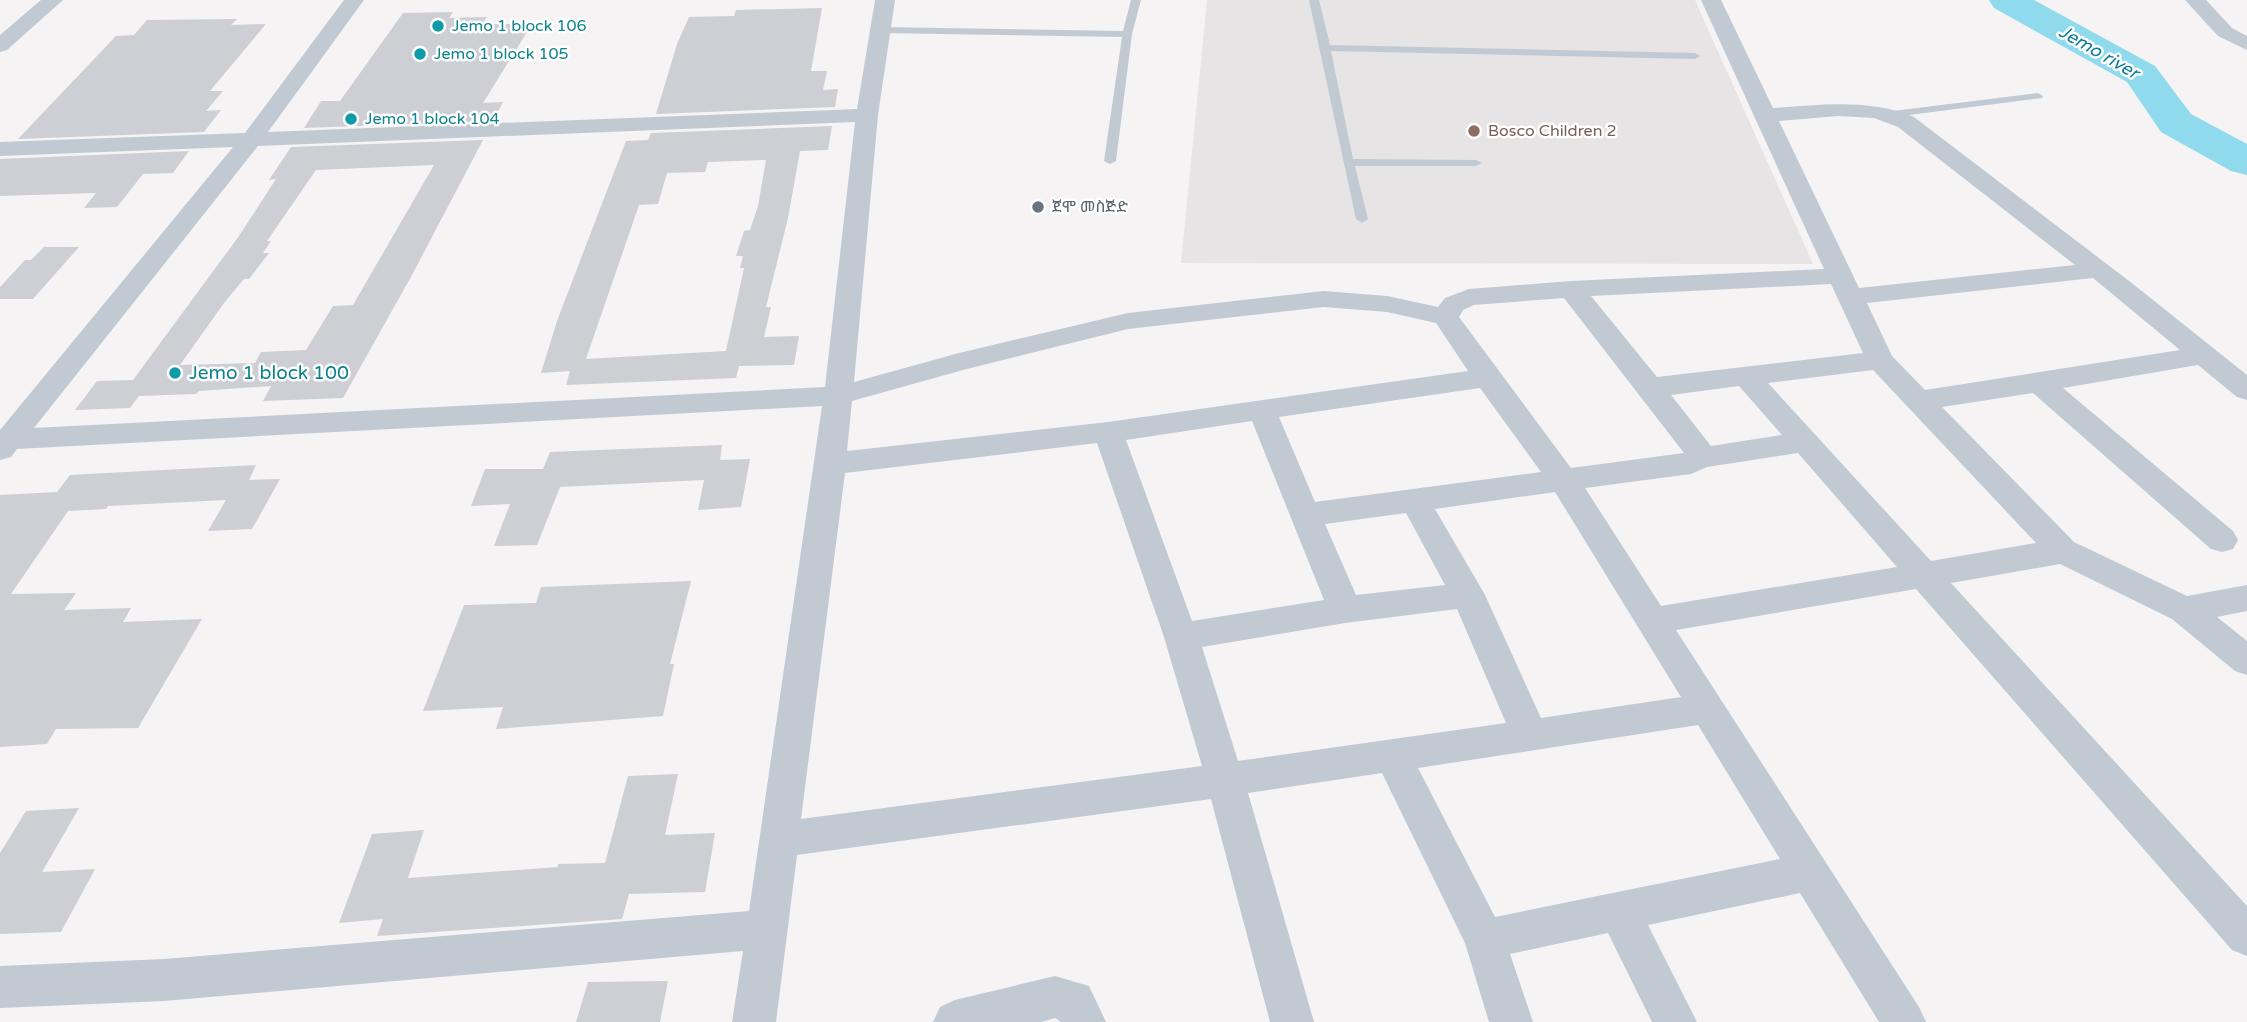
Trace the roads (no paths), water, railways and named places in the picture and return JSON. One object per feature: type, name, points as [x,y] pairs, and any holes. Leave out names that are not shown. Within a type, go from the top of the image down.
[{"type":"street","points":[[0,46],[53,0]]},
{"type":"street","points":[[2,443],[253,137],[354,0]]},
{"type":"street","points":[[1711,0],[1880,360],[2063,551],[2184,610],[2247,662]]},
{"type":"street","points":[[2195,0],[2225,32],[2247,44]]},
{"type":"street","points":[[754,1022],[831,464],[867,115],[883,15]]},
{"type":"street","points":[[1767,115],[1874,110],[1893,114],[2098,270],[2247,390]]},
{"type":"street","points":[[0,149],[867,115]]},
{"type":"street","points":[[1445,317],[1454,304],[1469,297],[1571,289],[1847,287],[2098,270]]},
{"type":"street","points":[[1571,289],[1699,450],[1700,458]]},
{"type":"street","points":[[2,443],[837,396],[959,362],[1128,321],[1324,299],[1387,303],[1445,317],[1564,481],[1904,1022]]},
{"type":"street","points":[[1920,400],[2201,355]]},
{"type":"street","points":[[1648,388],[1880,360]]},
{"type":"street","points":[[1745,375],[2247,936]]},
{"type":"street","points":[[831,464],[1108,432],[1487,378]]},
{"type":"street","points":[[2039,383],[2222,540]]},
{"type":"street","points":[[1261,409],[1345,610]]},
{"type":"street","points":[[1108,432],[1181,637],[1225,780],[1292,1022]]},
{"type":"street","points":[[1304,515],[1691,463],[1700,458],[1804,442]]},
{"type":"street","points":[[1415,501],[1468,595],[1530,735]]},
{"type":"street","points":[[1653,621],[2063,551]]},
{"type":"street","points":[[1181,637],[1345,610],[1468,595]]},
{"type":"street","points":[[2184,610],[2247,598]]},
{"type":"street","points":[[779,840],[1225,780],[1706,709]]},
{"type":"street","points":[[1393,756],[1484,939],[1511,1022]]},
{"type":"street","points":[[1484,939],[1809,872]]},
{"type":"street","points":[[1619,911],[1675,1022]]},
{"type":"street","points":[[0,987],[164,980],[767,929]]},
{"type":"street","points":[[955,1022],[1055,997],[1074,1001],[1084,1022]]},
{"type":"lane","points":[[1110,161],[1127,34],[1136,0]]},
{"type":"lane","points":[[1314,0],[1339,123],[1363,219]]},
{"type":"lane","points":[[883,15],[1127,34]]},
{"type":"lane","points":[[1325,48],[1695,56]]},
{"type":"lane","points":[[1893,114],[2038,96]]},
{"type":"lane","points":[[1350,162],[1476,163]]},
{"type":"waterway","name":"Jemo river","points":[[2007,0],[2141,74],[2176,123],[2247,162]]},
{"type":"place","name":"Jemo 1 block 106","points":[[438,26]]},
{"type":"place","name":"Jemo 1 block 105","points":[[420,54]]},
{"type":"place","name":"Jemo 1 block 104","points":[[351,119]]},
{"type":"place","name":"Bosco Children 2","points":[[1474,131]]},
{"type":"place","name":"ጀሞ መስጅድ","points":[[1038,207]]},
{"type":"place","name":"Jemo 1 block 100","points":[[175,373]]}]
